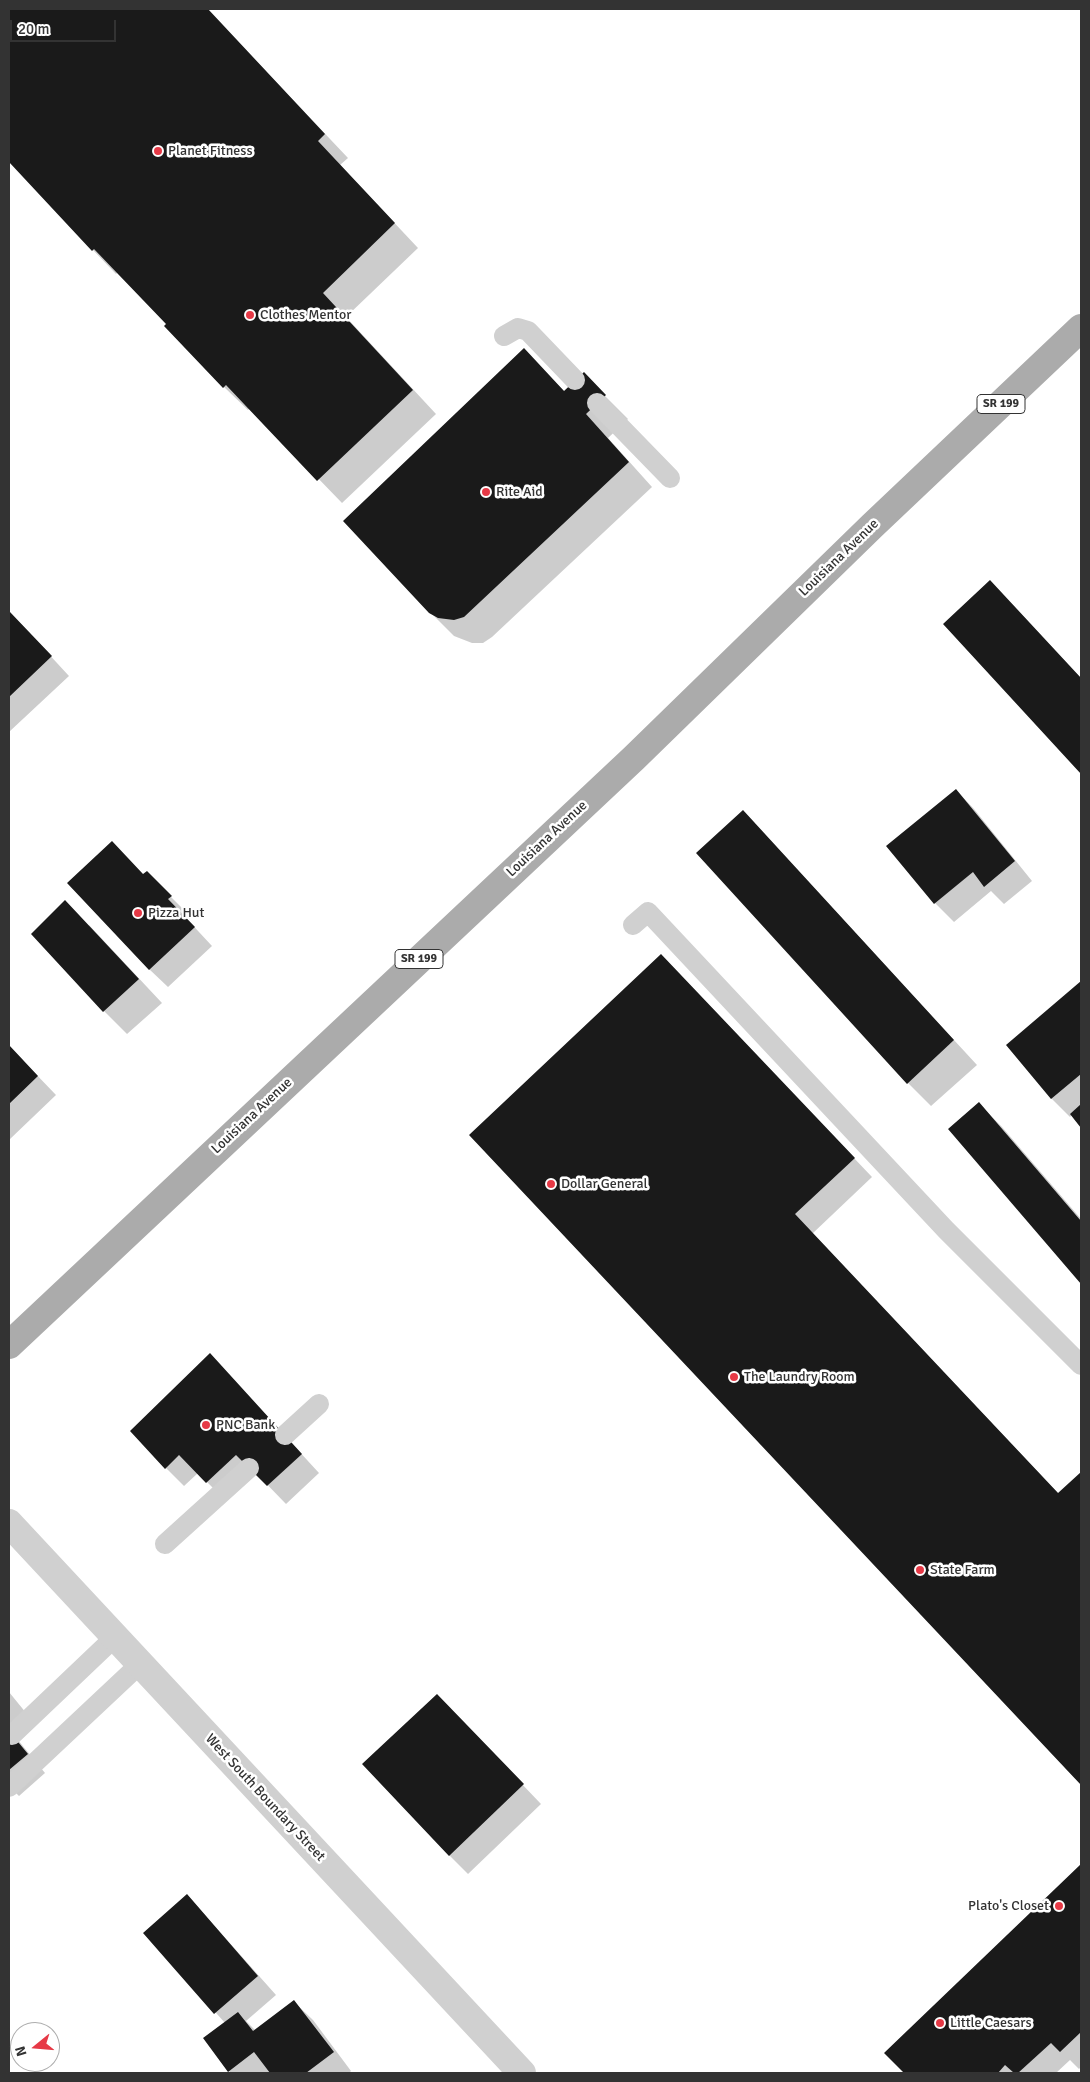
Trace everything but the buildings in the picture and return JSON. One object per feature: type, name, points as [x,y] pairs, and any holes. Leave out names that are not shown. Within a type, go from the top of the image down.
[{"type":"main road","name":"Louisiana Avenue","points":[[9,1345],[634,758],[872,526],[1081,328]]},
{"type":"street","name":"West South Boundary Street","points":[[9,1523],[522,2073]]},
{"type":"lane","points":[[504,336],[518,328],[528,331],[575,380]]},
{"type":"lane","points":[[597,403],[670,478]]},
{"type":"lane","points":[[633,925],[648,912],[946,1230],[1081,1364]]},
{"type":"lane","points":[[285,1435],[319,1404]]},
{"type":"lane","points":[[165,1544],[249,1468]]},
{"type":"lane","points":[[12,1735],[115,1637]]},
{"type":"lane","points":[[9,1787],[140,1664]]},
{"type":"place","name":"Planet Fitness","points":[[158,151]]},
{"type":"place","name":"Clothes Mentor","points":[[250,315]]},
{"type":"place","name":"Rite Aid","points":[[486,492]]},
{"type":"place","name":"Pizza Hut","points":[[138,913]]},
{"type":"place","name":"Dollar General","points":[[551,1184]]},
{"type":"place","name":"The Laundry Room","points":[[734,1377]]},
{"type":"place","name":"PNC Bank","points":[[206,1425]]},
{"type":"place","name":"State Farm","points":[[920,1570]]},
{"type":"place","name":"Plato's Closet","points":[[1059,1906]]},
{"type":"place","name":"Little Caesars","points":[[940,2023]]}]
